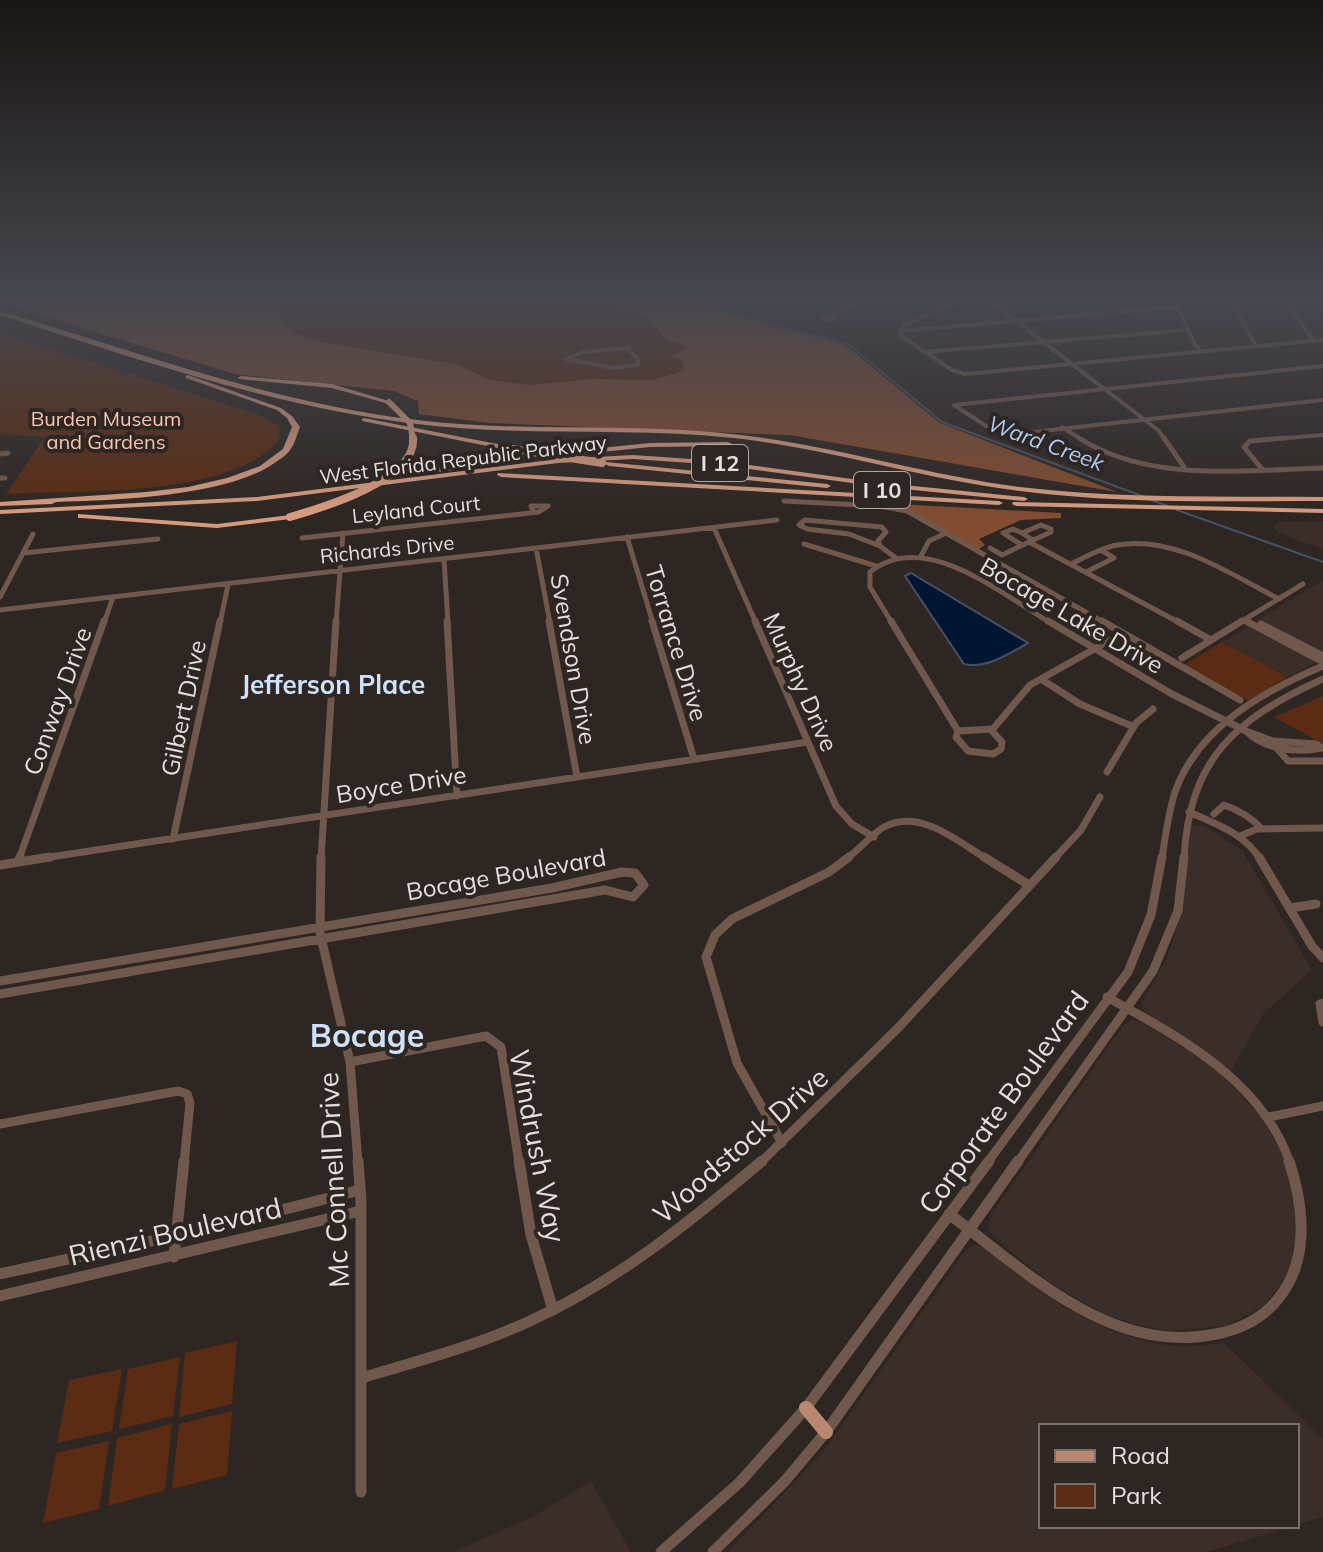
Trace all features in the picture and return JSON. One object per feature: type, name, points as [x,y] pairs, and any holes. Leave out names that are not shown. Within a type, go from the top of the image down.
[{"type":"highway","name":"I 10","points":[[160,368],[290,404],[513,449],[602,463],[740,479],[1024,499],[1321,508]]},
{"type":"highway","name":"I 10","points":[[181,368],[331,406],[418,422],[523,430],[775,441],[986,485],[1069,494],[1323,499]]},
{"type":"highway","points":[[0,514],[104,516],[217,526],[290,517],[353,498],[382,481],[405,460],[415,440],[408,418],[389,402],[332,386],[245,379],[182,368]]},
{"type":"highway","points":[[15,504],[211,485],[259,469],[290,447],[296,427],[284,411],[188,377]]},
{"type":"highway","points":[[0,504],[258,492],[650,445],[767,446],[868,460]]},
{"type":"highway","name":"West Florida Republic Parkway","points":[[0,514],[257,499],[558,461],[660,458],[1024,499]]},
{"type":"highway","points":[[417,481],[531,475],[1143,509],[1321,508]]},
{"type":"highway","points":[[740,479],[983,502]]},
{"type":"main road","points":[[806,1408],[826,1432]]},
{"type":"street","points":[[952,368],[960,373],[1017,368]]},
{"type":"street","points":[[1078,368],[1163,434],[1184,467]]},
{"type":"street","points":[[1300,368],[954,405],[966,416],[1002,430],[1030,430],[1323,398]]},
{"type":"street","points":[[1142,418],[1208,408],[1323,398]]},
{"type":"street","points":[[1275,401],[1281,404]]},
{"type":"street","points":[[1208,408],[1214,412]]},
{"type":"street","points":[[1062,426],[1087,445],[1124,458],[1184,467],[1323,468]]},
{"type":"street","points":[[1262,469],[1245,451],[1244,447],[1250,441],[1323,435]]},
{"type":"street","points":[[0,454],[8,453]]},
{"type":"street","points":[[784,501],[896,508],[946,533],[1240,700]]},
{"type":"street","name":"Leyland Court","points":[[302,538],[533,511]]},
{"type":"street","name":"Richards Drive","points":[[0,610],[777,520]]},
{"type":"street","points":[[880,546],[878,541],[886,532],[872,524],[805,520],[799,525],[807,529],[849,534],[880,546],[896,558]]},
{"type":"street","points":[[1010,539],[990,548],[1002,555],[1028,542],[1051,529],[1041,525],[1022,533],[1007,530],[1003,533],[1010,539],[1028,542],[1071,564],[1211,640]]},
{"type":"street","name":"Murphy Drive","points":[[714,528],[836,806],[852,824],[874,837]]},
{"type":"street","name":"Mc Connell Drive","points":[[343,533],[322,816],[321,927],[350,1062],[360,1190],[361,1492]]},
{"type":"street","points":[[921,556],[929,541],[946,533]]},
{"type":"street","points":[[1022,533],[1028,542]]},
{"type":"street","points":[[0,597],[33,534]]},
{"type":"street","name":"Torrance Drive","points":[[627,537],[694,759]]},
{"type":"street","points":[[23,553],[158,539]]},
{"type":"street","points":[[804,544],[876,566],[870,572],[870,587],[958,731],[956,737],[968,751],[993,754],[1001,749],[1002,742],[991,730]]},
{"type":"street","points":[[1071,564],[1101,550],[1135,544],[1174,550],[1279,599]]},
{"type":"street","name":"Svendson Drive","points":[[536,548],[577,777]]},
{"type":"street","points":[[1086,572],[1114,558],[1101,550]]},
{"type":"street","name":"Bocage Lake Drive","points":[[876,566],[896,558],[921,556],[950,564],[1095,649],[1243,730],[1249,737],[1274,744],[1285,762],[1323,761]]},
{"type":"street","points":[[444,559],[457,796]]},
{"type":"street","points":[[1182,658],[1303,584]]},
{"type":"street","name":"Gilbert Drive","points":[[173,839],[228,585]]},
{"type":"street","name":"Conway Drive","points":[[18,862],[113,597]]},
{"type":"street","points":[[1248,619],[1323,656]]},
{"type":"street","points":[[1248,619],[1323,664]]},
{"type":"street","points":[[958,731],[991,730],[1030,685],[1123,633]]},
{"type":"street","name":"Corporate Boulevard","points":[[661,1552],[740,1482],[806,1408],[1128,972],[1144,944],[1154,914],[1174,793],[1184,770],[1204,741],[1259,697],[1323,664]]},
{"type":"street","points":[[1041,679],[1080,704],[1134,727]]},
{"type":"street","name":"Corporate Boulevard","points":[[713,1552],[785,1481],[826,1432],[1153,971],[1171,935],[1180,903],[1189,812],[1210,760],[1287,697],[1323,679]]},
{"type":"street","points":[[1107,772],[1134,727],[1153,709]]},
{"type":"street","name":"Boyce Drive","points":[[0,865],[808,742]]},
{"type":"street","points":[[1274,744],[1323,748]]},
{"type":"street","name":"Woodstock Drive","points":[[361,1378],[474,1344],[553,1310],[654,1249],[808,1121],[1081,830],[1100,797]]},
{"type":"street","points":[[1214,814],[1224,805],[1230,806],[1255,820],[1262,829]]},
{"type":"street","points":[[1189,812],[1240,836],[1252,846],[1323,958]]},
{"type":"street","points":[[782,1143],[737,1063],[709,975],[706,957],[715,935],[732,919],[829,872],[882,828],[899,822],[921,822],[1029,885]]},
{"type":"street","points":[[1240,836],[1262,829],[1323,828]]},
{"type":"street","name":"Bocage Boulevard","points":[[0,981],[552,888],[622,872],[635,873],[644,885],[633,897],[605,890],[0,994]]},
{"type":"street","points":[[1290,908],[1316,904]]},
{"type":"street","points":[[949,1214],[1051,1290],[1104,1321],[1135,1332],[1193,1339],[1235,1330],[1271,1310],[1299,1271],[1307,1248],[1309,1222],[1304,1190],[1283,1142],[1269,1117],[1239,1084],[1212,1061],[1107,997]]},
{"type":"street","points":[[1323,1003],[1320,1004],[1319,1014],[1323,1022]]},
{"type":"street","name":"Windrush Way","points":[[350,1062],[486,1036],[501,1047],[533,1246],[553,1310]]},
{"type":"street","points":[[0,1124],[178,1091],[187,1094],[190,1103],[174,1257]]},
{"type":"street","points":[[1269,1117],[1323,1106]]},
{"type":"street","name":"Rienzi Boulevard","points":[[0,1274],[176,1236],[360,1190]]},
{"type":"street","name":"Rienzi Boulevard","points":[[0,1296],[361,1211]]},
{"type":"shaded area","points":[[217,368],[465,368],[490,380],[530,385],[591,379],[653,380],[682,368],[874,368],[940,423],[1117,492],[790,435],[490,423],[419,414],[418,401],[394,391],[235,374]]},
{"type":"shaded area","points":[[898,504],[1061,513],[1061,518],[1021,520],[979,539],[985,545],[979,549]]},
{"type":"shaded area","points":[[1323,521],[1323,549],[1278,533],[1273,527],[1278,522]]},
{"type":"shaded area","points":[[1323,580],[1323,659],[1288,677],[1223,642]]},
{"type":"shaded area","points":[[1191,824],[1205,826],[1242,850],[1312,970],[1263,1014],[1231,1071],[1145,1013],[1141,1004],[1167,958],[1183,909]]},
{"type":"shaded area","points":[[1140,1021],[1200,1058],[1223,1076],[1260,1115],[1285,1157],[1300,1213],[1291,1272],[1262,1307],[1225,1326],[1170,1331],[1134,1324],[1102,1313],[1049,1282],[993,1237],[989,1229],[990,1216],[1125,1023]]},
{"type":"shaded area","points":[[974,1245],[989,1248],[1064,1307],[1104,1328],[1152,1343],[1185,1347],[1224,1343],[1323,1438],[1323,1517],[1299,1524],[1299,1424],[1039,1424],[1039,1528],[1287,1528],[1207,1552],[728,1552],[822,1453],[966,1250]]},
{"type":"shaded area","points":[[591,1481],[631,1552],[452,1552],[532,1517]]},
{"type":"green space","name":"Burden Museum and Gardens","points":[[0,368],[112,368],[257,414],[279,426],[280,438],[258,458],[227,472],[192,481],[112,491],[6,494],[45,437],[0,434]]},
{"type":"green space","points":[[217,368],[874,368],[940,423],[1117,492],[790,435],[490,423],[419,414],[418,401],[394,391],[235,374]]},
{"type":"green space","points":[[1222,642],[1288,677],[1248,700],[1184,665]]},
{"type":"green space","points":[[1323,696],[1323,744],[1274,717]]},
{"type":"green space","points":[[237,1341],[232,1404],[179,1417],[185,1353]]},
{"type":"green space","points":[[180,1357],[173,1416],[119,1429],[128,1369]]},
{"type":"green space","points":[[122,1369],[112,1431],[57,1443],[69,1380]]},
{"type":"green space","points":[[232,1411],[227,1475],[172,1489],[179,1424]]},
{"type":"green space","points":[[172,1424],[165,1490],[108,1506],[117,1438]]},
{"type":"green space","points":[[109,1441],[99,1509],[43,1523],[56,1453]]},
{"type":"water","points":[[911,573],[1028,643],[989,662],[964,664],[905,576]]},
{"type":"waterway","name":"Ward Creek","points":[[877,368],[942,422],[1142,496]]},
{"type":"waterway","name":"Ward Creek","points":[[1151,500],[1168,506]]},
{"type":"waterway","name":"Ward Creek","points":[[1177,510],[1323,562]]},
{"type":"district","name":"Jefferson Place","points":[[333,684]]},
{"type":"district","name":"Bocage","points":[[367,1035]]}]
